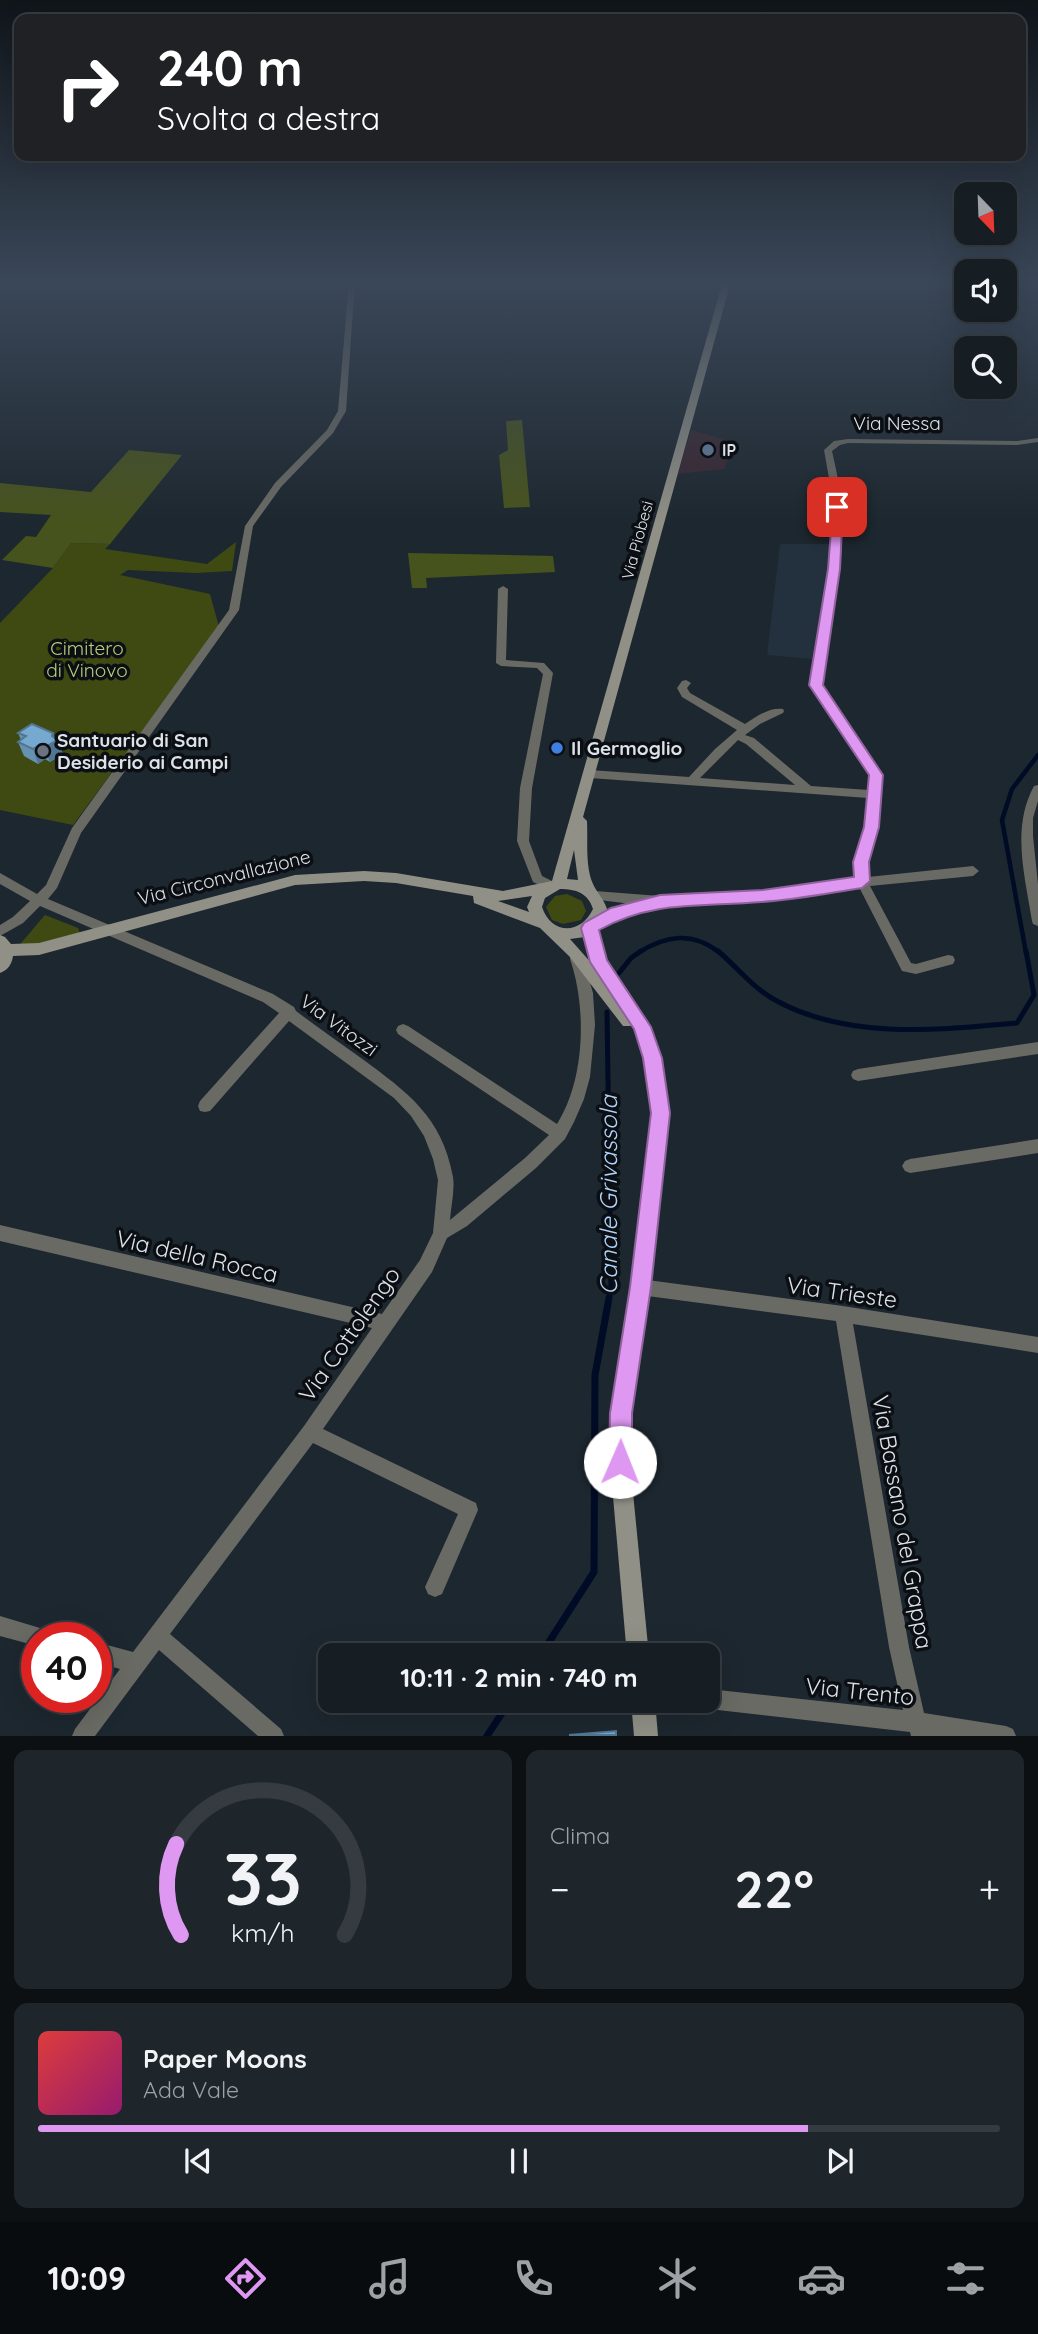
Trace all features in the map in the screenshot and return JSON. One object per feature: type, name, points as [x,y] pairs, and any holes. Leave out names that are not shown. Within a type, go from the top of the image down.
[{"type":"street","points":[[3,949],[18,920],[51,888],[76,831],[234,610],[249,526],[278,485],[330,431],[342,411],[346,362]]},
{"type":"street","name":"Via Piobesi","points":[[553,886],[580,809],[704,362]]},
{"type":"street","name":"Via Nessa","points":[[862,881],[861,862],[872,827],[876,775],[816,685],[838,528],[836,486],[828,450],[837,443],[848,441],[1017,443],[1038,440]]},
{"type":"street","points":[[503,589],[501,663],[540,665],[548,673],[526,789],[523,841],[537,878],[553,886],[578,885],[591,893],[660,901],[763,896],[862,881],[973,871]]},
{"type":"street","points":[[686,683],[682,688],[686,695],[743,733],[807,788]]},
{"type":"street","points":[[691,782],[743,733],[767,714],[779,711]]},
{"type":"street","points":[[590,774],[876,795]]},
{"type":"street","points":[[1038,789],[1028,814],[1026,832],[1038,921]]},
{"type":"street","name":"Via Piobesi","points":[[580,809],[582,865],[591,893]]},
{"type":"street","name":"Via Circonvallazione","points":[[3,949],[39,949],[295,880],[364,876],[396,878],[503,896],[553,886]]},
{"type":"street","name":"Via Vitozzi","points":[[0,878],[40,901],[268,998],[399,1094],[416,1111],[434,1141],[446,1180],[440,1233]]},
{"type":"street","points":[[862,881],[907,967],[916,969],[948,960]]},
{"type":"street","points":[[553,886],[536,900],[534,908],[545,927],[574,952],[611,996],[653,1058]]},
{"type":"street","name":"Via Circonvallazione","points":[[455,889],[545,927]]},
{"type":"street","points":[[591,893],[600,909],[592,925],[599,962],[642,1027],[653,1058],[660,1113],[640,1287],[621,1413],[620,1462],[637,1643]]},
{"type":"street","points":[[545,927],[570,934],[617,912],[660,901]]},
{"type":"street","points":[[440,1233],[467,1218],[485,1199],[539,1157],[560,1134],[575,1110],[583,1084],[590,1007],[586,983],[574,952]]},
{"type":"street","points":[[205,1106],[289,1011]]},
{"type":"street","points":[[404,1030],[560,1134]]},
{"type":"street","points":[[858,1075],[1038,1048]]},
{"type":"street","points":[[910,1167],[1038,1146]]},
{"type":"street","name":"Via della Rocca","points":[[0,1233],[384,1323]]},
{"type":"street","name":"Via Cottolengo","points":[[82,1735],[310,1432],[426,1266],[440,1233]]},
{"type":"street","name":"Via Trieste","points":[[640,1287],[843,1314],[1038,1345]]},
{"type":"street","name":"Via Bassano del Grappa","points":[[843,1314],[899,1647],[919,1728]]},
{"type":"street","points":[[310,1432],[469,1510],[435,1587]]},
{"type":"street","points":[[0,1626],[21,1632]]},
{"type":"street","points":[[157,1636],[274,1735]]},
{"type":"street","points":[[112,1657],[136,1663]]},
{"type":"street","name":"Via Trento","points":[[720,1701],[919,1728],[1006,1735]]},
{"type":"street","points":[[644,1713],[646,1735]]},
{"type":"shaded area","points":[[691,430],[726,440],[728,456],[725,469],[678,474]]},
{"type":"shaded area","points":[[780,544],[831,544],[812,659],[767,655]]},
{"type":"green space","points":[[522,420],[530,507],[504,508],[499,455],[508,450],[506,421]]},
{"type":"green space","points":[[129,450],[182,455],[110,544],[71,543],[53,568],[2,560],[26,536],[36,537],[51,515],[0,512],[0,483],[91,492]]},
{"type":"green space","name":"Cimitero di Vinovo","points":[[236,542],[232,571],[196,573],[128,570],[120,575],[210,594],[219,627],[73,825],[0,810],[0,623],[53,568],[71,543],[110,544],[105,549],[207,564]]},
{"type":"green space","points":[[408,553],[553,556],[555,572],[426,578],[427,588],[412,588]]},
{"type":"green space","points":[[567,894],[582,901],[586,911],[581,920],[563,924],[552,920],[546,907],[555,896]]},
{"type":"green space","points":[[45,915],[78,928],[80,934],[16,949]]},
{"type":"building","points":[[32,724],[53,733],[52,736],[57,740],[44,748],[39,745],[33,749],[18,742],[26,736],[18,733]]},
{"type":"building","points":[[616,1731],[616,1735],[569,1735]]},
{"type":"waterway","name":"Canale Grivassola","points":[[1026,953],[1002,820],[1012,789],[1038,755]]},
{"type":"waterway","name":"Canale Grivassola","points":[[639,952],[659,942],[679,938],[700,941],[720,953]]},
{"type":"waterway","name":"Canale Grivassola","points":[[718,951],[767,995],[803,1013],[862,1027],[893,1029],[1017,1023],[1034,995],[1026,951]]},
{"type":"waterway","name":"Canale Grivassola","points":[[619,973],[639,952]]},
{"type":"waterway","name":"Canale Grivassola","points":[[607,1012],[609,1300]]},
{"type":"waterway","name":"Canale Grivassola","points":[[548,1643],[594,1572],[595,1375],[609,1298]]},
{"type":"waterway","name":"Canale Grivassola","points":[[487,1736],[502,1713]]},
{"type":"place","name":"IP","points":[[708,450]]},
{"type":"place","name":"Il Germoglio","points":[[557,748]]},
{"type":"place","name":"Santuario di San Desiderio ai Campi","points":[[43,751]]},
{"type":"route","points":[[620,1462],[621,1413],[657,1157],[660,1113],[653,1058],[642,1027],[621,991],[599,962],[590,928],[595,922],[617,912],[660,901],[763,896],[862,881],[861,862],[872,827],[876,775],[816,685],[834,569],[837,507]]}]
